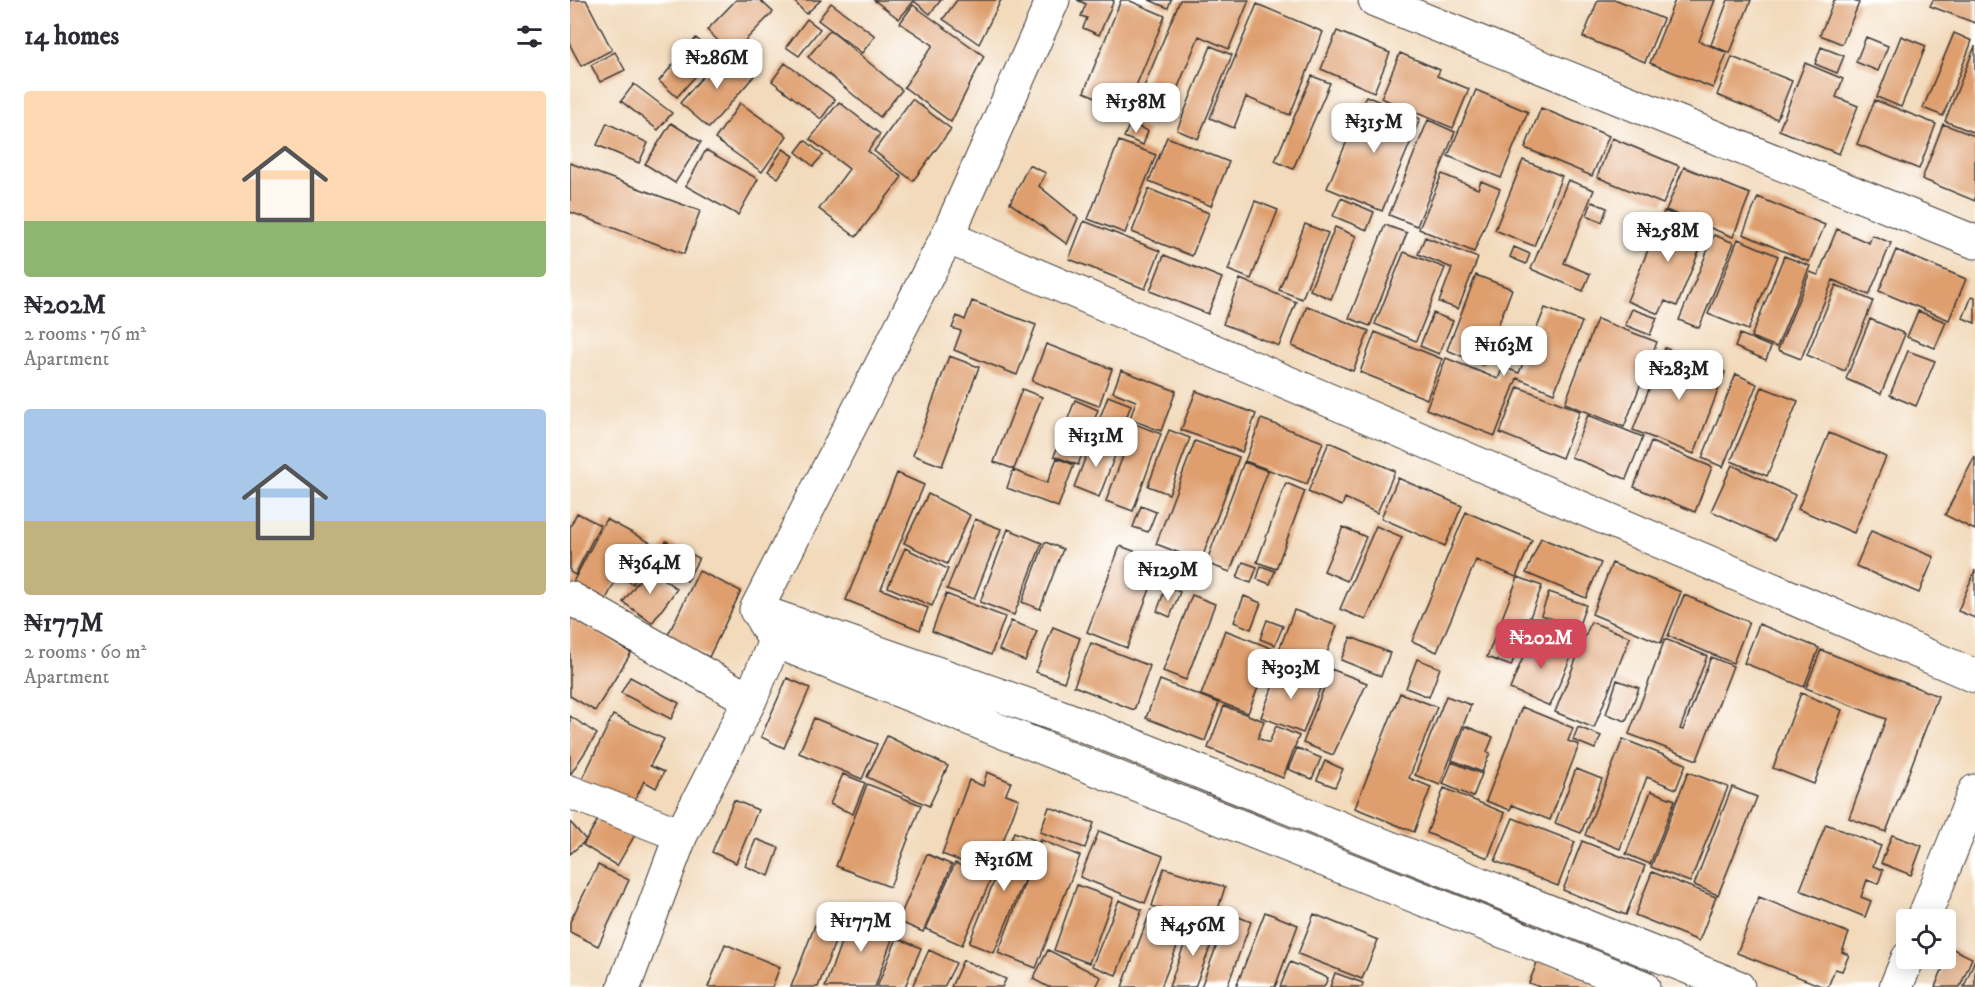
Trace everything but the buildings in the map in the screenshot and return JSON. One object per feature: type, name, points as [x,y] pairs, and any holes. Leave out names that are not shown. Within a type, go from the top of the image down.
[{"type":"street","points":[[756,610],[947,237],[1053,0]]},
{"type":"street","points":[[1375,0],[1975,242]]},
{"type":"street","points":[[947,237],[1975,676]]},
{"type":"street","points":[[570,598],[750,700]]},
{"type":"street","points":[[756,610],[775,641],[1643,987]]},
{"type":"street","points":[[756,610],[1065,718],[1738,987]]},
{"type":"street","points":[[624,987],[681,836],[750,700],[775,641]]},
{"type":"street","points":[[1927,909],[1975,791]]},
{"type":"street","points":[[570,792],[681,836]]},
{"type":"street","points":[[1896,987],[1903,969]]}]
